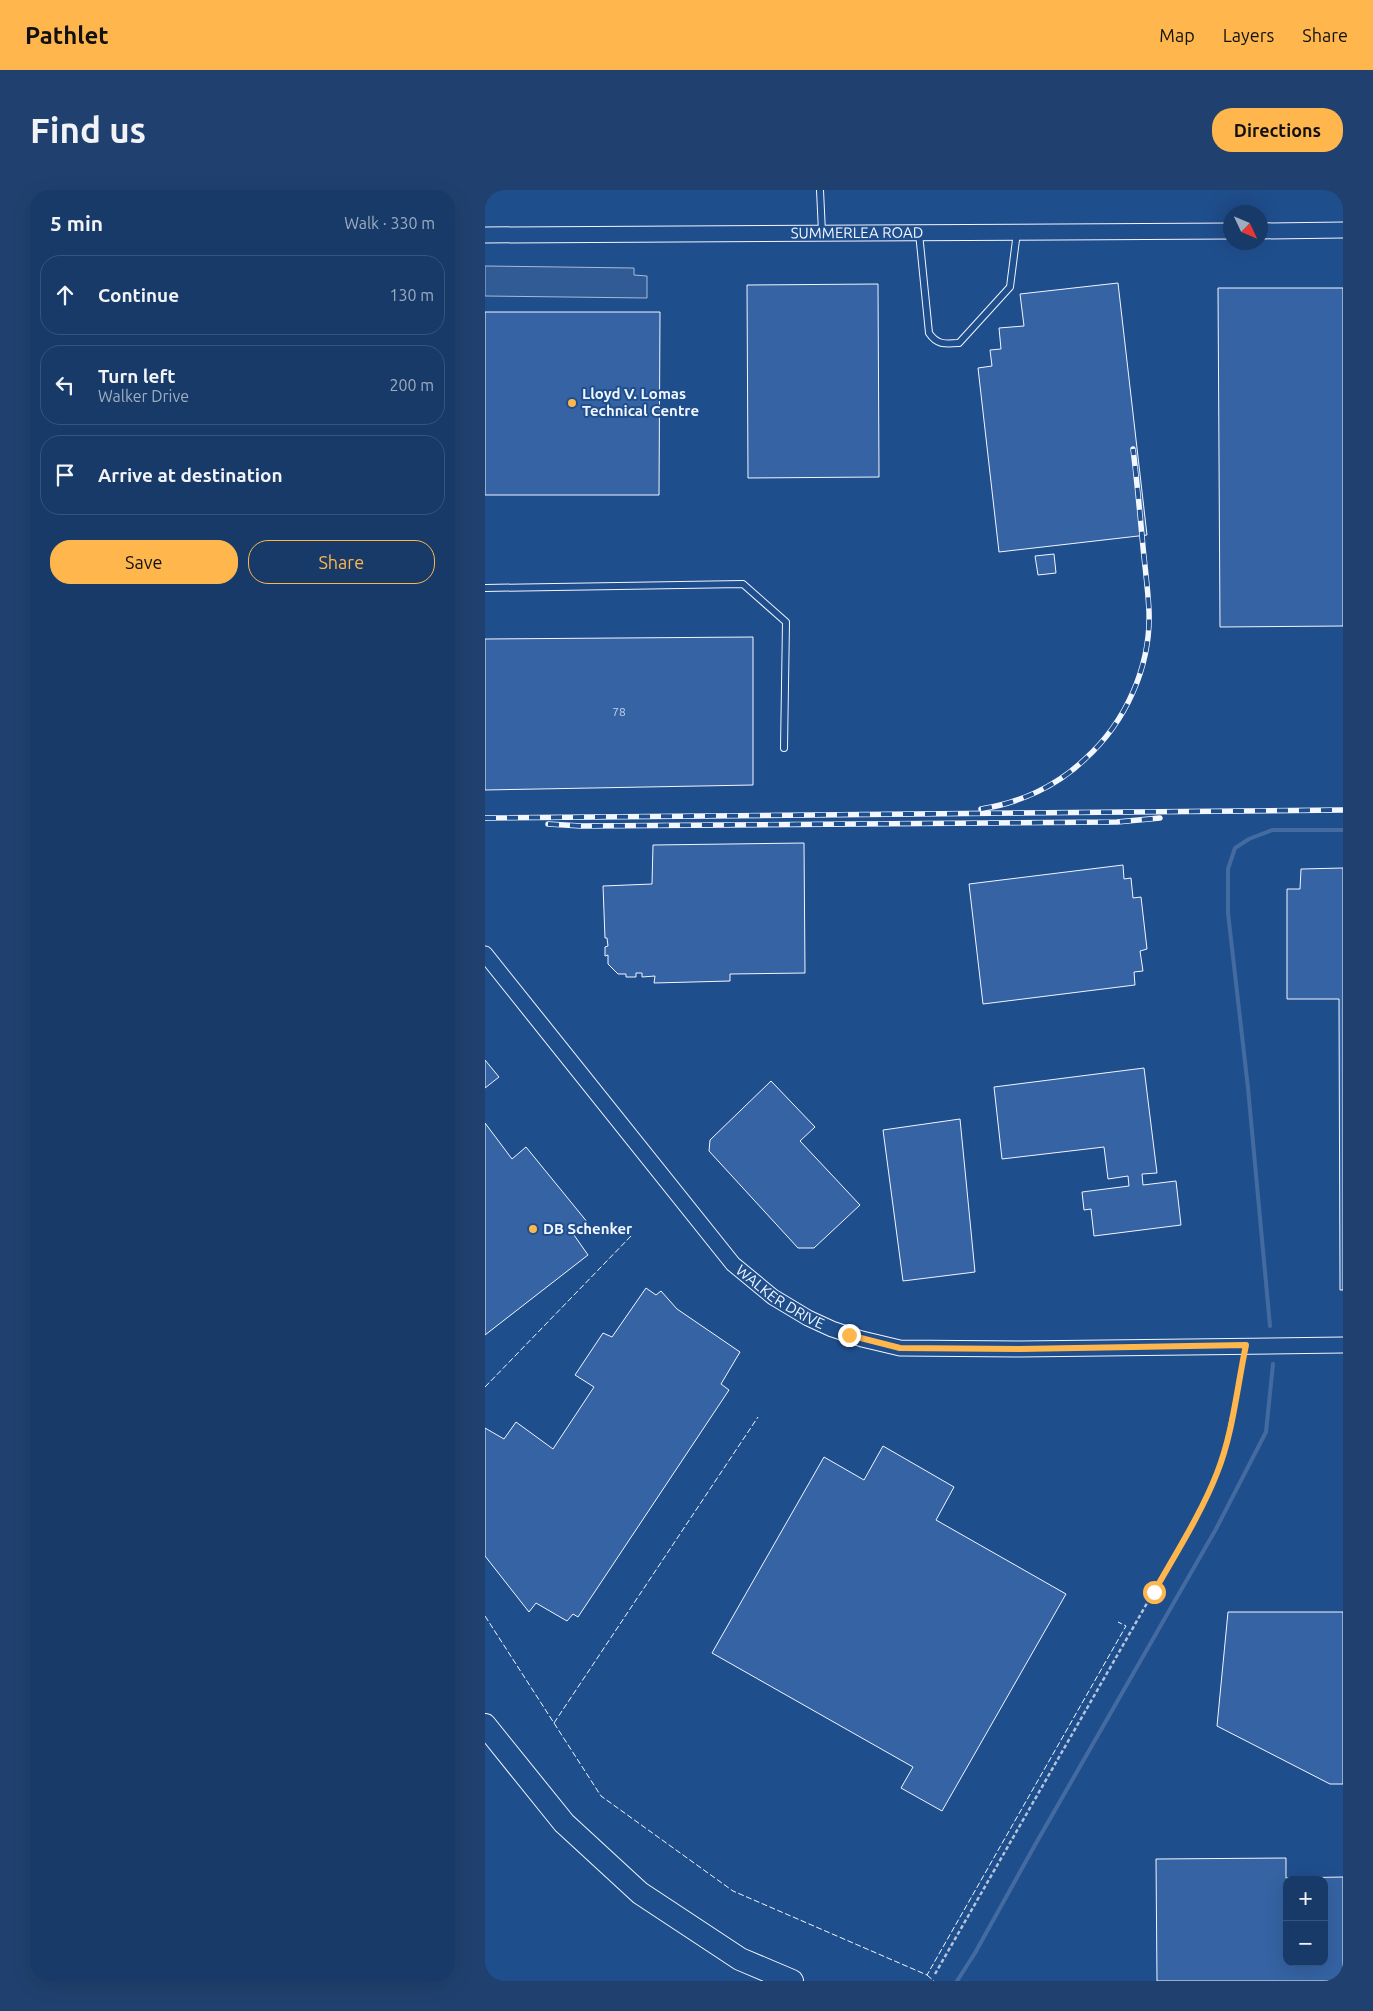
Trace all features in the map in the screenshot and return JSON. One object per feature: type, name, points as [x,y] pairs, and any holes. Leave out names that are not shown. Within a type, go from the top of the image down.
[{"type":"highway","points":[[485,1725],[564,1822],[640,1893],[741,1959],[792,1981]]},
{"type":"street","points":[[1268,231],[1343,230]]},
{"type":"street","name":"SUMMERLEA ROAD","points":[[485,235],[1223,231]]},
{"type":"street","name":"WALKER DRIVE","points":[[485,954],[733,1264],[773,1296],[808,1318],[856,1337],[900,1348],[1020,1349],[1343,1345]]},
{"type":"lane","points":[[821,190],[822,233]]},
{"type":"lane","points":[[919,233],[929,332],[934,339],[942,344],[959,343],[1010,287],[1017,232]]},
{"type":"lane","points":[[485,588],[743,584],[786,622],[783,748]]},
{"type":"path","points":[[935,1974],[1190,1528],[1217,1473],[1225,1447],[1246,1345]]},
{"type":"shaded area","points":[[485,266],[634,268],[634,275],[647,276],[647,298],[485,296]]},
{"type":"building","points":[[1118,283],[1147,535],[999,552],[978,368],[992,366],[990,350],[1001,349],[999,328],[1024,326],[1020,294]]},
{"type":"building","points":[[878,284],[879,477],[748,478],[747,285]]},
{"type":"building","points":[[1218,288],[1343,288],[1343,626],[1220,627]]},
{"type":"building","name":"Lloyd V. Lomas Technical Centre","points":[[485,312],[660,312],[659,495],[485,495]]},
{"type":"building","points":[[1054,554],[1056,573],[1038,575],[1035,556]]},
{"type":"building","points":[[753,637],[753,785],[485,790],[485,639]]},
{"type":"building","points":[[804,843],[805,973],[730,974],[730,981],[654,983],[655,976],[642,977],[642,973],[636,973],[636,977],[626,977],[626,974],[618,974],[608,964],[608,955],[605,956],[605,947],[608,946],[607,938],[605,938],[603,886],[652,884],[653,845]]},
{"type":"building","points":[[1123,865],[1124,879],[1131,878],[1133,898],[1141,897],[1147,949],[1140,951],[1143,971],[1134,972],[1135,985],[983,1004],[969,884]]},
{"type":"building","points":[[1343,868],[1343,1290],[1340,1290],[1339,999],[1287,999],[1287,889],[1300,889],[1301,869]]},
{"type":"building","points":[[485,1060],[499,1077],[485,1088]]},
{"type":"building","points":[[1144,1068],[1157,1173],[1142,1174],[1143,1185],[1176,1181],[1181,1225],[1094,1236],[1091,1209],[1084,1210],[1082,1192],[1129,1186],[1128,1176],[1108,1179],[1104,1147],[1002,1159],[994,1087]]},
{"type":"building","points":[[771,1081],[815,1127],[800,1141],[860,1205],[814,1248],[798,1248],[709,1151],[710,1140]]},
{"type":"building","points":[[960,1119],[975,1272],[903,1281],[883,1130]]},
{"type":"building","name":"DB Schenker","points":[[485,1123],[512,1159],[526,1147],[588,1223],[574,1235],[588,1255],[485,1335]]},
{"type":"building","points":[[646,1288],[656,1295],[661,1291],[677,1309],[740,1352],[721,1384],[729,1390],[578,1617],[573,1614],[567,1621],[536,1603],[529,1612],[485,1556],[485,1428],[504,1439],[516,1422],[553,1449],[594,1387],[575,1375],[603,1333],[612,1337]]},
{"type":"building","points":[[883,1446],[954,1487],[936,1520],[1066,1594],[942,1811],[901,1788],[913,1767],[712,1653],[824,1457],[864,1480]]},
{"type":"building","points":[[1228,1612],[1343,1612],[1343,1784],[1330,1784],[1217,1726]]},
{"type":"building","points":[[1286,1858],[1286,1876],[1283,1876],[1283,1966],[1328,1966],[1328,1877],[1343,1877],[1343,1981],[1157,1981],[1156,1859]]},
{"type":"waterway","points":[[1270,1326],[1248,1088],[1228,913],[1228,869],[1235,848],[1249,839],[1272,830],[1343,830]]},
{"type":"waterway","points":[[957,1981],[975,1953],[1216,1529],[1266,1432],[1273,1364]]},
{"type":"railway","points":[[981,809],[1024,798],[1050,785],[1074,769],[1100,744],[1113,728],[1133,692],[1146,652],[1149,632],[1147,587],[1133,449]]},
{"type":"railway","points":[[485,818],[1343,810]]},
{"type":"railway","points":[[548,824],[581,826],[1117,822],[1160,818]]},
{"type":"fence","points":[[485,1387],[632,1235]]},
{"type":"fence","points":[[554,1723],[758,1417]]},
{"type":"fence","points":[[485,1616],[601,1796],[733,1891],[927,1975],[1126,1626],[1118,1622]]},
{"type":"fence","points":[[927,1975],[934,1981]]},
{"type":"place","name":"Lloyd V. Lomas Technical Centre","points":[[572,403]]},
{"type":"place","name":"DB Schenker","points":[[533,1229]]},
{"type":"route","points":[[849,1335],[900,1348],[1020,1349],[1246,1345],[1225,1447],[1217,1473],[1190,1528],[1154,1592]]}]
